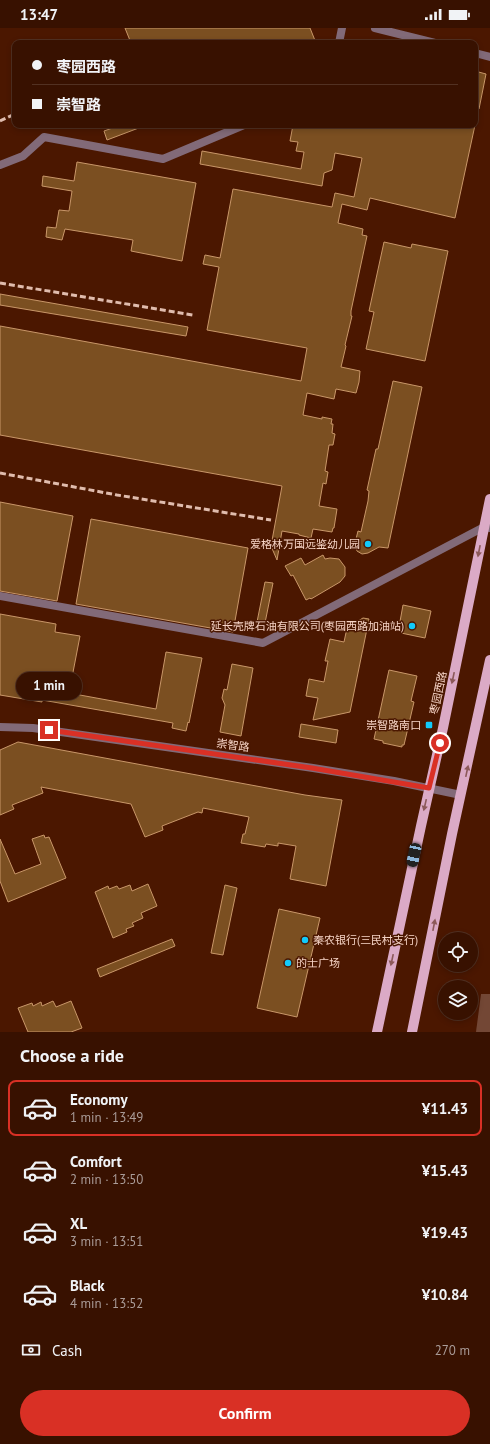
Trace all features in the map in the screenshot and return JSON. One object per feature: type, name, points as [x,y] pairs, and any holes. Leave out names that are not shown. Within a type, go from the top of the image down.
[{"type":"main road","name":"枣园西路","points":[[377,1032],[429,788],[487,528],[490,499]]},
{"type":"main road","points":[[412,1032],[490,660]]},
{"type":"street","points":[[340,40],[342,28]]},
{"type":"street","points":[[375,28],[423,40]]},
{"type":"street","points":[[478,54],[490,57]]},
{"type":"street","points":[[0,165],[23,156],[44,137],[163,159],[237,128]]},
{"type":"street","points":[[0,596],[262,643],[487,528]]},
{"type":"street","name":"崇智路","points":[[0,727],[49,730],[312,768],[461,795]]},
{"type":"shaded area","points":[[481,994],[490,994],[490,1032],[476,1032]]},
{"type":"building","points":[[125,28],[310,28],[315,40],[130,40]]},
{"type":"building","points":[[478,72],[486,74],[478,109]]},
{"type":"building","points":[[112,128],[139,128],[107,140],[104,131]]},
{"type":"building","points":[[292,128],[474,128],[455,218],[370,198],[367,210],[342,204],[338,223],[363,229],[362,235],[367,236],[341,367],[360,371],[359,382],[356,393],[336,389],[334,399],[307,393],[303,415],[322,419],[322,417],[332,419],[332,433],[335,434],[333,445],[329,445],[325,471],[328,472],[326,484],[323,483],[319,506],[337,509],[334,528],[332,532],[313,529],[311,538],[282,531],[277,560],[271,546],[282,486],[0,435],[0,326],[301,381],[307,348],[207,330],[219,267],[203,264],[205,255],[220,258],[233,189],[332,207],[335,193],[354,197],[362,158],[335,153],[332,170],[324,173],[322,186],[200,164],[202,151],[301,169],[304,152],[296,151],[298,142],[290,141]]},
{"type":"building","points":[[77,162],[196,183],[182,261],[131,251],[133,240],[65,229],[62,240],[46,237],[47,227],[56,228],[59,210],[69,211],[72,191],[42,186],[43,176],[74,181]]},
{"type":"building","points":[[384,242],[411,248],[412,244],[448,251],[425,361],[366,349],[374,312],[369,311]]},
{"type":"building","points":[[0,294],[188,327],[186,336],[0,305]]},
{"type":"building","points":[[393,381],[422,387],[388,548],[379,547],[368,553],[362,554],[357,551],[355,543],[358,531],[361,532],[368,501],[369,491],[367,490]]},
{"type":"building","points":[[0,502],[73,516],[57,601],[0,591]]},
{"type":"building","points":[[91,519],[248,548],[233,632],[76,604]]},
{"type":"building","points":[[323,555],[325,559],[339,559],[345,567],[345,576],[340,582],[311,599],[306,600],[293,575],[291,576],[285,566],[301,558],[305,565]]},
{"type":"building","points":[[265,582],[273,583],[264,628],[256,627]]},
{"type":"building","points":[[403,605],[431,611],[425,638],[401,633],[402,627],[399,627]]},
{"type":"building","points":[[0,614],[56,624],[55,632],[80,636],[69,693],[156,709],[166,652],[202,658],[189,723],[188,722],[186,731],[172,728],[173,723],[42,700],[42,702],[0,695]]},
{"type":"building","points":[[363,618],[369,619],[350,712],[313,720],[318,698],[306,696],[309,679],[324,682],[328,661],[325,661],[330,639],[344,642],[347,628],[352,629],[353,624]]},
{"type":"building","points":[[232,664],[253,668],[241,736],[220,732],[225,705],[222,698],[224,689],[227,690]]},
{"type":"building","points":[[389,670],[417,676],[411,701],[414,702],[404,745],[402,745],[402,747],[383,743],[383,741],[374,739]]},
{"type":"building","points":[[301,724],[338,730],[336,743],[299,737]]},
{"type":"building","points":[[18,742],[305,795],[342,800],[326,886],[290,879],[296,846],[278,843],[278,846],[266,844],[265,847],[241,843],[249,817],[203,808],[202,813],[198,812],[162,826],[163,830],[145,837],[131,804],[41,787],[43,793],[12,805],[14,809],[0,815],[0,750]]},
{"type":"building","points":[[44,835],[45,838],[49,837],[66,878],[8,902],[0,881],[0,839],[15,874],[41,864],[32,839]]},
{"type":"building","points":[[148,884],[157,906],[141,913],[143,918],[132,923],[134,926],[126,929],[127,932],[113,938],[95,892],[108,886],[109,889],[117,886],[119,889],[130,885],[132,891]]},
{"type":"building","points":[[225,885],[237,888],[223,955],[211,953]]},
{"type":"building","name":"的士广场","points":[[279,909],[320,918],[297,1017],[257,1008]]},
{"type":"building","points":[[172,939],[175,946],[100,977],[97,969]]},
{"type":"building","points":[[53,1001],[56,1007],[71,1001],[82,1028],[71,1032],[28,1032],[18,1008],[32,1003],[33,1006],[41,1002],[42,1006]]},
{"type":"railway","points":[[0,121],[12,115]]},
{"type":"railway","points":[[0,283],[193,315]]},
{"type":"railway","points":[[0,473],[117,495],[271,520]]},
{"type":"place","name":"爱格林万国远鉴幼儿园","points":[[368,544]]},
{"type":"place","name":"延长壳牌石油有限公司(枣园西路加油站)","points":[[412,626]]},
{"type":"place","name":"崇智路南口","points":[[429,725]]},
{"type":"place","name":"秦农银行(三民村支行)","points":[[305,940]]},
{"type":"place","name":"的士广场","points":[[288,963]]},
{"type":"route","points":[[49,730],[312,768],[429,788],[440,743]]}]
